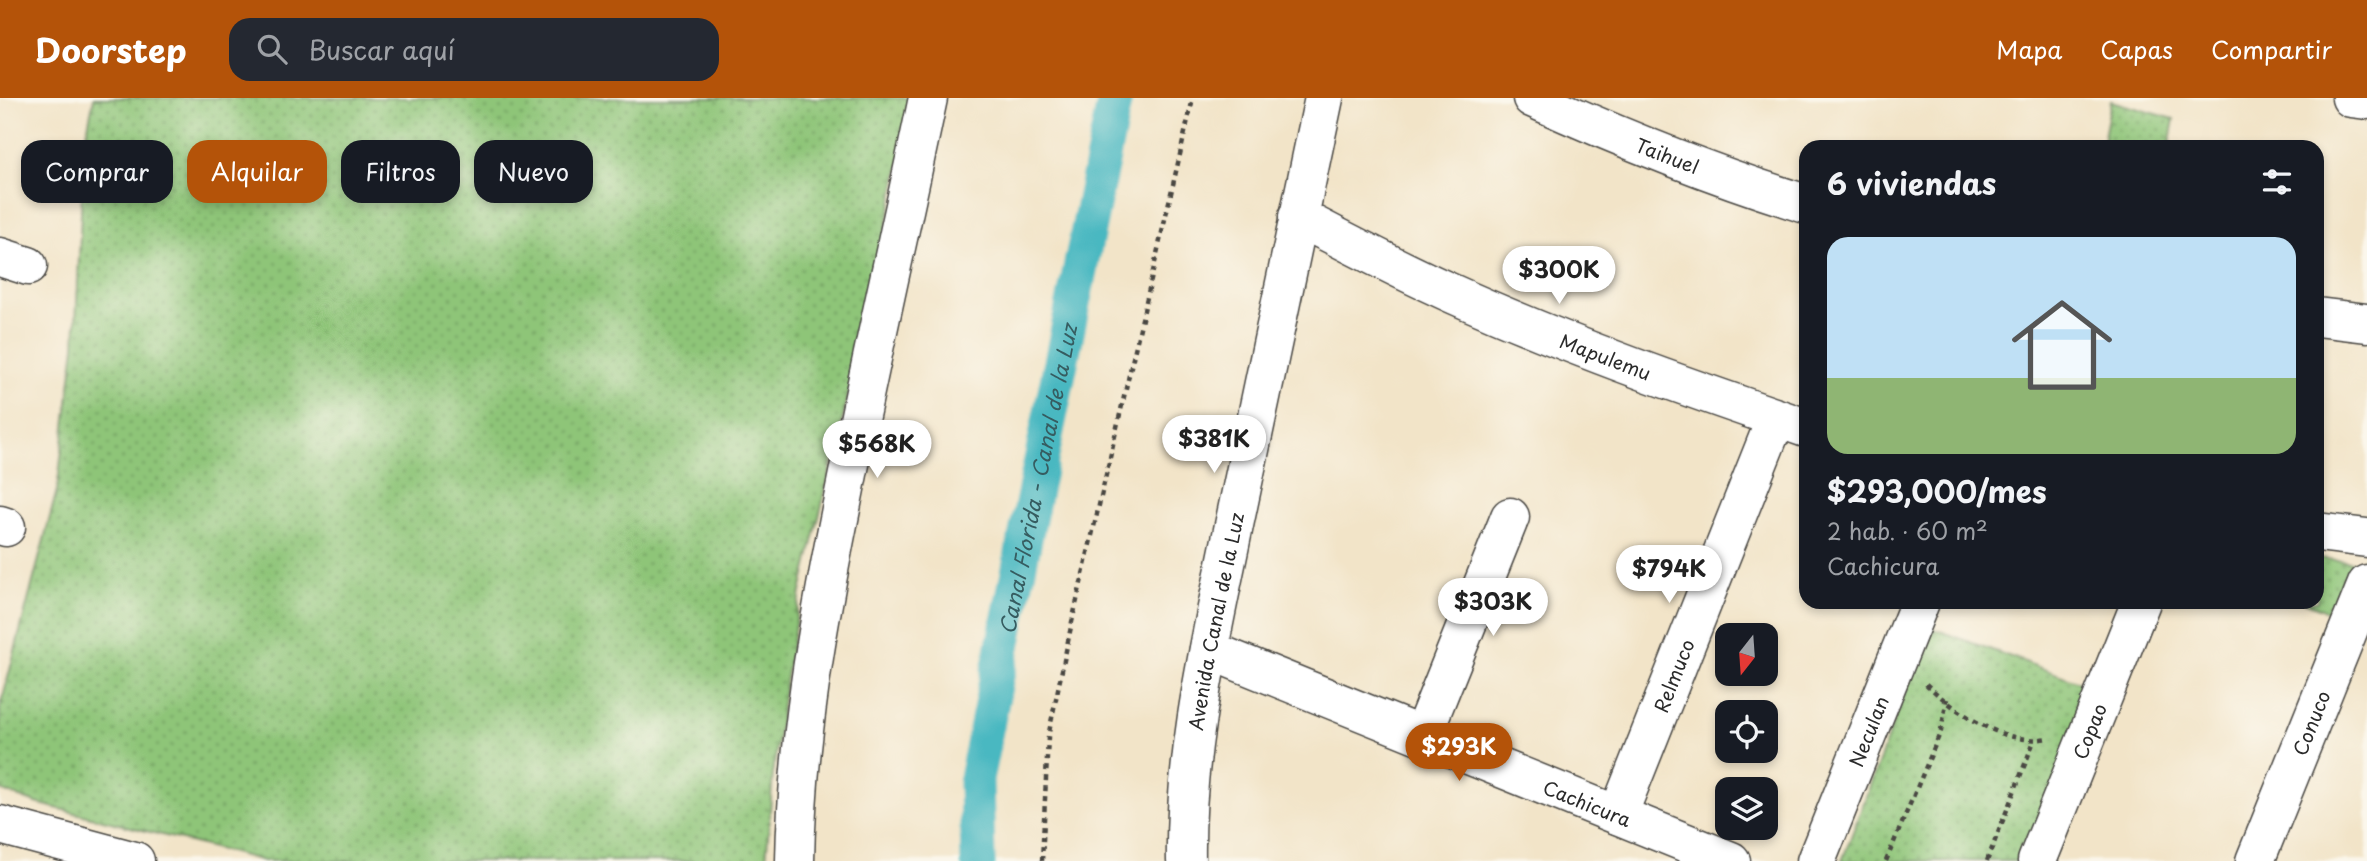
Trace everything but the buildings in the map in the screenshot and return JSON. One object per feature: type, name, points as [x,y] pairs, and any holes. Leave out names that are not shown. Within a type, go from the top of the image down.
[{"type":"street","points":[[795,861],[796,818],[816,635],[865,384],[928,98]]},
{"type":"street","name":"Avenida Canal de la Luz","points":[[1186,861],[1193,740],[1209,650],[1324,98]]},
{"type":"street","name":"Taihuel","points":[[1532,98],[1697,167],[1799,202]]},
{"type":"street","points":[[2351,98],[2367,100]]},
{"type":"street","name":"Mapulemu","points":[[1298,217],[1374,257],[1499,314],[1647,372],[1791,423]]},
{"type":"street","points":[[2324,318],[2367,323]]},
{"type":"street","name":"Relmuco","points":[[1618,815],[1791,423]]},
{"type":"street","points":[[1422,736],[1510,517]]},
{"type":"street","points":[[2324,534],[2367,538]]},
{"type":"street","name":"Conuco","points":[[2255,861],[2367,584]]},
{"type":"street","name":"Neculan","points":[[1816,861],[1917,609]]},
{"type":"street","name":"Copao","points":[[2037,861],[2138,609]]},
{"type":"street","name":"Cachicura","points":[[1209,650],[1731,861]]},
{"type":"street","points":[[0,825],[135,861]]},
{"type":"path","points":[[1042,861],[1048,737],[1193,98]]},
{"type":"path","points":[[1898,657],[1947,701],[1986,728],[2034,741],[2090,729]]},
{"type":"path","points":[[1886,861],[1941,731],[1947,701]]},
{"type":"path","points":[[1987,861],[2034,741]]},
{"type":"green space","points":[[94,98],[915,98],[860,346],[801,592],[773,774],[766,861],[264,861],[36,803],[0,790],[0,708],[57,490],[75,346],[81,203],[173,203],[173,140],[85,140]]},
{"type":"green space","points":[[2111,101],[2174,119],[2170,140],[2103,140]]},
{"type":"green space","points":[[2324,559],[2357,562],[2338,616],[2321,609],[2324,609]]},
{"type":"green space","points":[[1929,627],[2093,687],[2028,861],[1842,861]]},
{"type":"waterway","name":"Canal Florida - Canal de la Luz","points":[[978,861],[976,779],[1115,98]]}]
